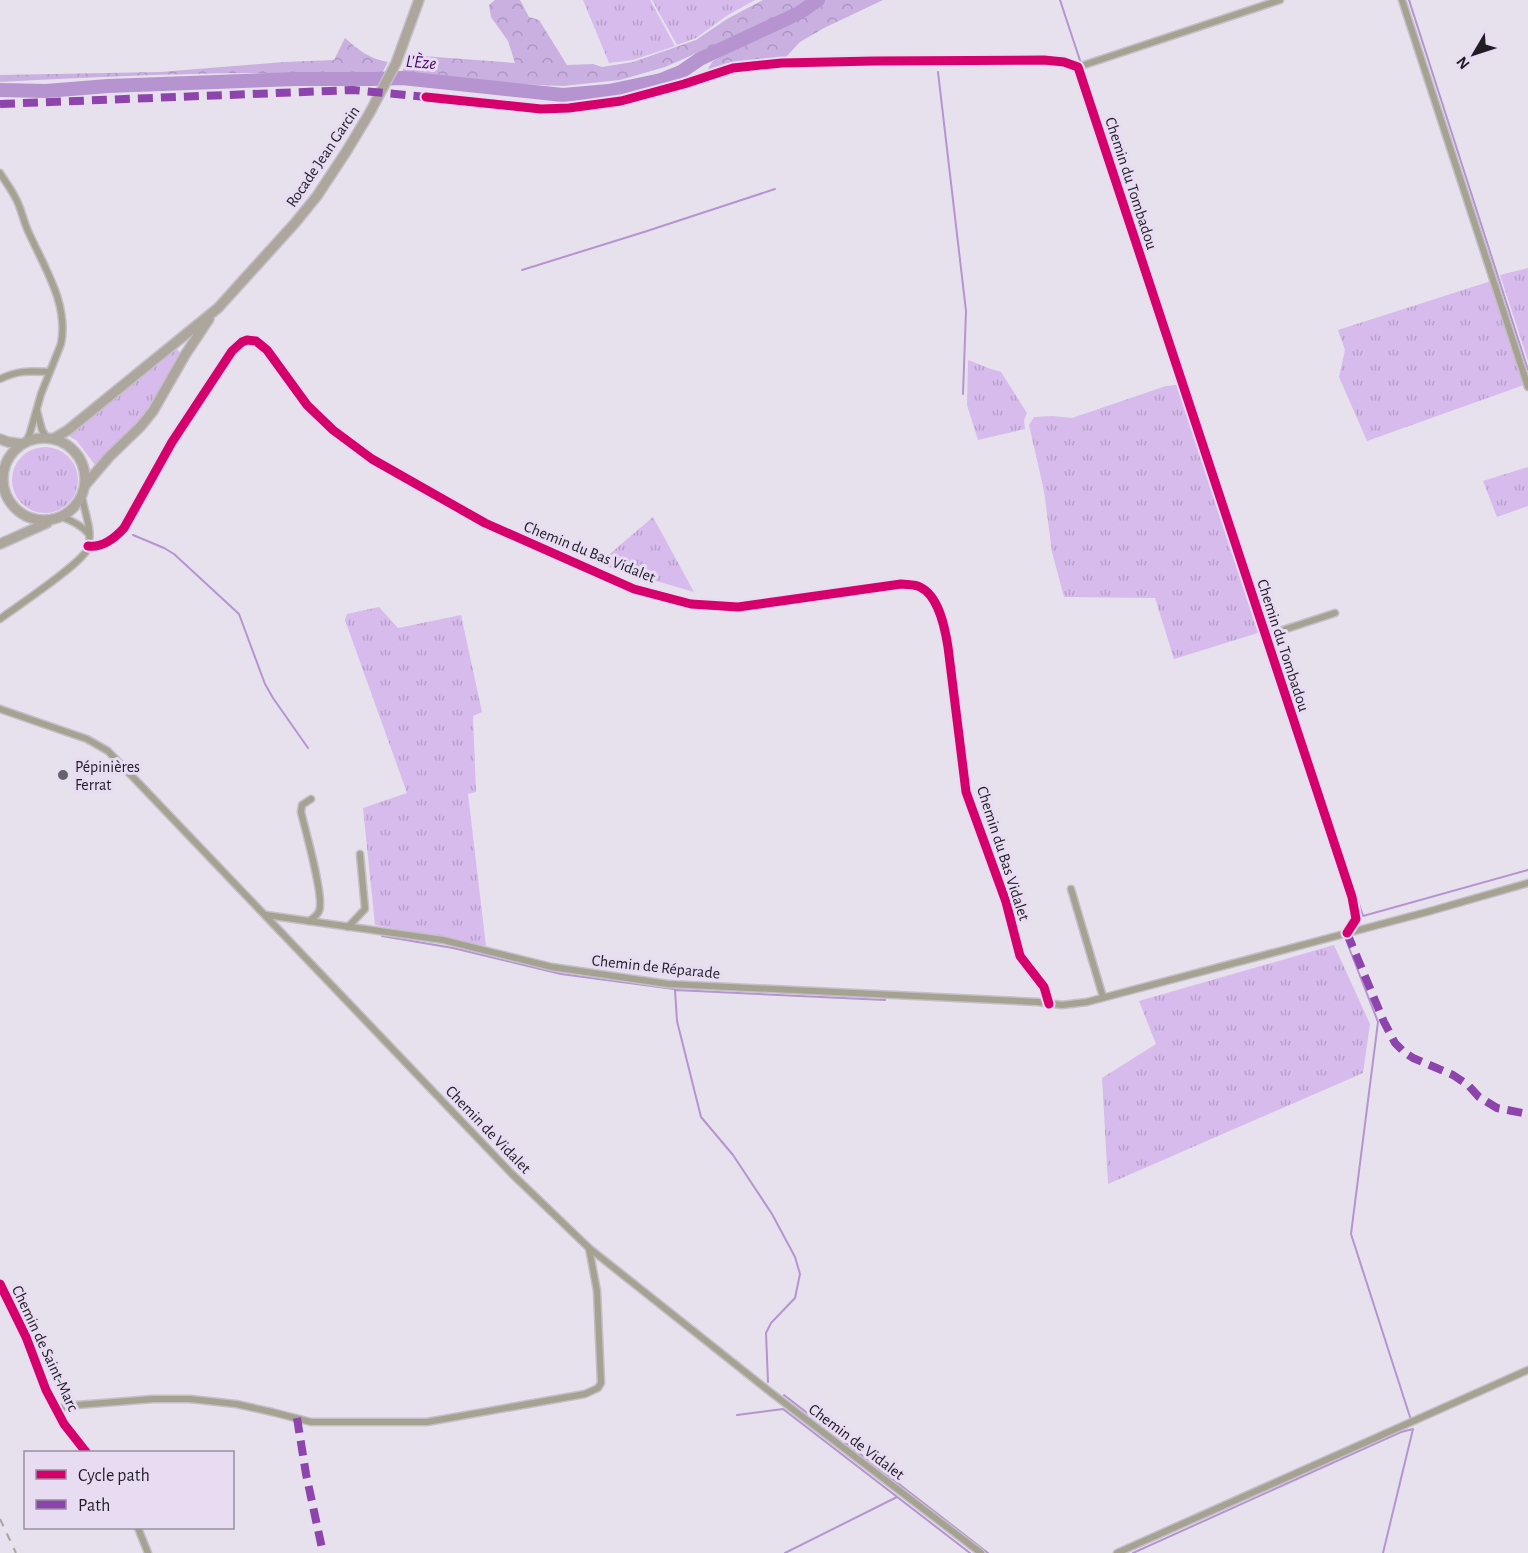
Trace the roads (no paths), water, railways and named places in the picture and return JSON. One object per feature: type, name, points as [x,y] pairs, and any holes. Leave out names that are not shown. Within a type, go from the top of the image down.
[{"type":"main road","name":"Rocade Jean Garcin","points":[[86,484],[153,411],[185,356],[218,308],[317,196],[380,95],[396,63],[419,0]]},
{"type":"main road","name":"Rocade Jean Garcin","points":[[50,438],[68,430],[218,308]]},
{"type":"main road","points":[[0,491],[2,473],[9,456],[24,443],[37,438],[50,438],[74,450],[85,472],[86,484],[77,506],[62,517],[0,544]]},
{"type":"main road","points":[[0,439],[24,443]]},
{"type":"main road","points":[[2,473],[6,495],[13,507],[24,516],[51,521]]},
{"type":"street","points":[[426,97],[541,110],[621,101],[733,68],[782,63],[1044,60],[1064,62],[1078,67],[1280,0]]},
{"type":"street","points":[[1402,0],[1528,387]]},
{"type":"street","name":"Chemin du Tombadou","points":[[1078,67],[1352,897],[1356,919],[1347,933]]},
{"type":"street","points":[[0,173],[16,197],[29,232],[50,276],[61,309],[62,340],[36,408],[30,433],[24,443]]},
{"type":"street","name":"Chemin du Bas Vidalet","points":[[88,546],[105,543],[124,528],[172,442],[217,372],[237,346],[251,340],[261,344],[267,350],[317,415],[372,459],[485,523],[634,589],[691,604],[738,608],[901,584],[918,585],[931,594],[944,626],[966,792],[1006,902],[1020,956],[1044,987],[1049,1004]]},
{"type":"street","points":[[0,379],[22,371],[49,372]]},
{"type":"street","points":[[36,408],[42,430],[50,438]]},
{"type":"street","points":[[0,619],[74,565],[82,556],[88,546],[89,526],[82,497]]},
{"type":"street","points":[[62,517],[80,526],[89,535]]},
{"type":"street","points":[[1265,636],[1335,613]]},
{"type":"street","name":"Chemin de Vidalet","points":[[0,709],[87,739],[108,751],[512,1174],[589,1248],[760,1384],[981,1553]]},
{"type":"street","points":[[309,921],[321,909],[319,889],[302,812],[302,806],[311,800]]},
{"type":"street","points":[[348,927],[364,909],[360,854]]},
{"type":"street","name":"Chemin de Réparade","points":[[265,915],[443,940],[552,967],[668,984],[1027,1001],[1062,1005],[1087,1002],[1528,883]]},
{"type":"street","points":[[1071,889],[1103,997]]},
{"type":"street","points":[[57,1412],[65,1406],[153,1399],[190,1399],[236,1404],[311,1422],[427,1422],[585,1394],[598,1388],[601,1383],[597,1292],[589,1248]]},
{"type":"street","name":"Chemin de Saint-Marc","points":[[0,1284],[26,1337],[57,1412],[85,1451]]},
{"type":"street","points":[[1117,1553],[1528,1370]]},
{"type":"street","points":[[139,1529],[148,1553]]},
{"type":"waterway","name":"L'Èze","points":[[0,90],[46,91],[108,86],[297,79],[402,78],[563,95],[609,91],[661,80],[681,72],[700,59],[799,13],[818,0]]},
{"type":"waterway","points":[[1060,0],[1363,916],[1528,870]]},
{"type":"waterway","points":[[1409,0],[1528,370]]},
{"type":"waterway","points":[[938,72],[966,311],[963,394]]},
{"type":"waterway","points":[[522,270],[775,189]]},
{"type":"waterway","points":[[133,535],[174,554],[239,614],[265,684],[308,748]]},
{"type":"waterway","points":[[382,936],[453,948],[561,974],[674,989]]},
{"type":"waterway","points":[[1346,940],[1378,1022],[1351,1234],[1411,1420]]},
{"type":"waterway","points":[[768,1382],[766,1333],[771,1323],[795,1298],[800,1274],[795,1257],[772,1214],[733,1155],[701,1117],[677,1021],[675,990],[885,1000]]},
{"type":"waterway","points":[[784,1395],[988,1553]]},
{"type":"waterway","points":[[737,1415],[783,1409],[970,1553]]},
{"type":"waterway","points":[[1133,1553],[1401,1432],[1413,1429],[1383,1553]]},
{"type":"waterway","points":[[785,1553],[897,1497]]},
{"type":"railway","points":[[0,1519],[16,1553]]},
{"type":"place","name":"Pépinières Ferrat","points":[[63,775]]}]
